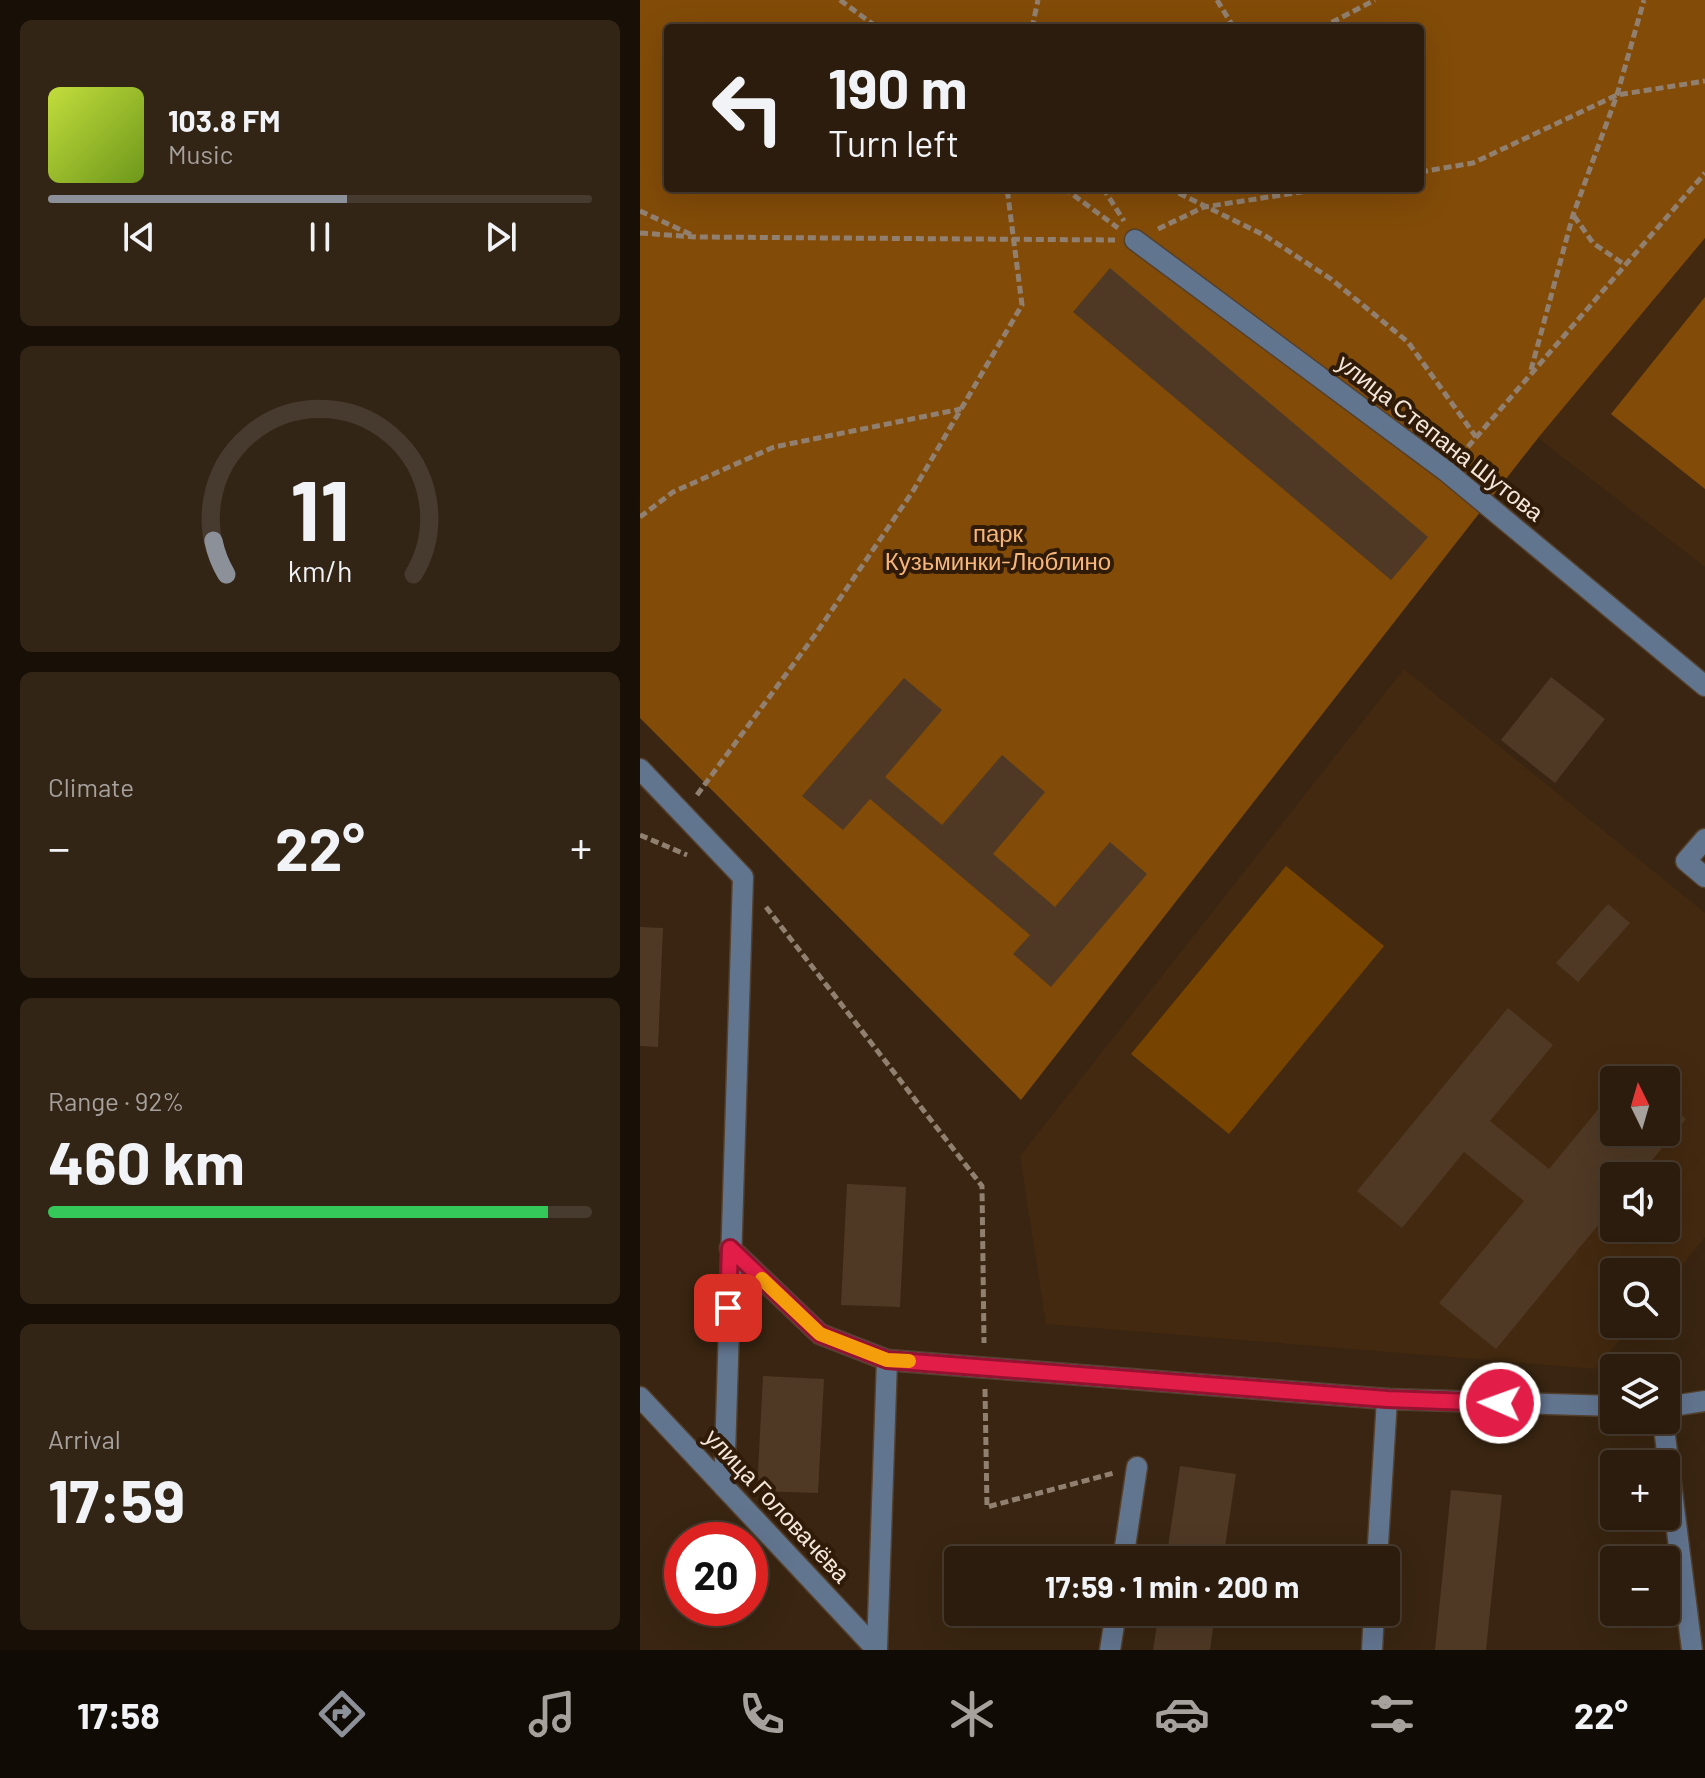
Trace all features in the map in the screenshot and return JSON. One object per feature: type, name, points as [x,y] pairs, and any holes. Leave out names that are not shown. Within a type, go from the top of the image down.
[{"type":"street","name":"улица Степана Шутова","points":[[1135,240],[1446,471],[1705,686]]},
{"type":"street","points":[[640,769],[743,877],[724,1487]]},
{"type":"street","points":[[1705,839],[1686,861],[1705,877]]},
{"type":"street","points":[[730,1248],[820,1334],[887,1360],[1387,1399],[1600,1406]]},
{"type":"street","points":[[877,1650],[887,1360]]},
{"type":"street","name":"улица Головачёва","points":[[640,1397],[877,1650]]},
{"type":"street","points":[[1378,1546],[1387,1399]]},
{"type":"street","points":[[1680,1405],[1705,1401]]},
{"type":"street","points":[[1665,1434],[1692,1650]]},
{"type":"street","points":[[1125,1546],[1137,1467]]},
{"type":"street","points":[[1110,1650],[1114,1626]]},
{"type":"street","points":[[1372,1650],[1373,1626]]},
{"type":"path","points":[[840,0],[873,24]]},
{"type":"path","points":[[1033,24],[1038,0]]},
{"type":"path","points":[[1217,0],[1232,24]]},
{"type":"path","points":[[1329,24],[1375,0]]},
{"type":"path","points":[[1530,375],[1573,215],[1617,95],[1644,0]]},
{"type":"path","points":[[1424,171],[1473,163],[1617,95],[1705,81]]},
{"type":"path","points":[[1446,471],[1705,173]]},
{"type":"path","points":[[682,813],[815,635],[913,491],[1022,305],[1011,239],[1007,192]]},
{"type":"path","points":[[1069,192],[1135,240]]},
{"type":"path","points":[[1105,192],[1135,240]]},
{"type":"path","points":[[1176,192],[1264,235],[1331,279],[1408,342],[1476,437]]},
{"type":"path","points":[[640,233],[696,237],[1135,240],[1204,207],[1301,192]]},
{"type":"path","points":[[640,211],[696,237]]},
{"type":"path","points":[[1573,215],[1593,243],[1625,265]]},
{"type":"path","points":[[640,517],[673,492],[774,447],[961,409]]},
{"type":"path","points":[[640,835],[699,859]]},
{"type":"path","points":[[743,877],[982,1186],[987,1507],[1137,1467]]},
{"type":"shaded area","points":[[1705,238],[1705,567],[1538,438]]},
{"type":"shaded area","points":[[1404,669],[1705,913],[1705,1237],[1680,1267],[1680,1258],[1600,1258],[1600,1338],[1621,1338],[1608,1354],[1600,1354],[1600,1364],[1596,1369],[1046,1324],[1020,1156]]},
{"type":"shaded area","points":[[1286,866],[1384,946],[1229,1134],[1131,1054]]},
{"type":"green space","name":"парк Кузьминки-Люблино","points":[[640,0],[1705,0],[1705,238],[1538,438],[1021,1100],[640,718]]},
{"type":"green space","points":[[1705,297],[1705,489],[1611,414]]},
{"type":"building","points":[[1110,268],[1428,537],[1391,580],[1073,312]]},
{"type":"building","points":[[1551,677],[1605,719],[1555,783],[1501,740]]},
{"type":"building","points":[[904,678],[942,710],[885,777],[942,825],[1002,755],[1045,792],[993,854],[1055,907],[1110,842],[1147,874],[1051,987],[1013,954],[1030,935],[870,799],[843,830],[802,796]]},
{"type":"building","points":[[1608,904],[1630,923],[1578,982],[1556,963]]},
{"type":"building","points":[[640,927],[663,928],[658,1047],[640,1046]]},
{"type":"building","points":[[1508,1008],[1553,1045],[1490,1121],[1549,1169],[1600,1107],[1600,1146],[1664,1146],[1651,1162],[1600,1162],[1600,1223],[1496,1349],[1439,1303],[1524,1201],[1464,1152],[1402,1228],[1357,1191]]},
{"type":"building","points":[[847,1184],[906,1187],[900,1307],[841,1305]]},
{"type":"building","points":[[763,1376],[824,1379],[818,1493],[757,1491]]},
{"type":"building","points":[[1180,1466],[1236,1474],[1225,1546],[1168,1546]]},
{"type":"building","points":[[1451,1490],[1502,1495],[1486,1650],[1435,1650]]},
{"type":"building","points":[[1157,1626],[1213,1626],[1210,1650],[1153,1650]]},
{"type":"slow traffic","points":[[762,1279],[820,1334],[887,1360],[909,1361]]},
{"type":"route","points":[[728,1308],[730,1248],[820,1334],[887,1360],[1387,1399],[1500,1403]]}]
